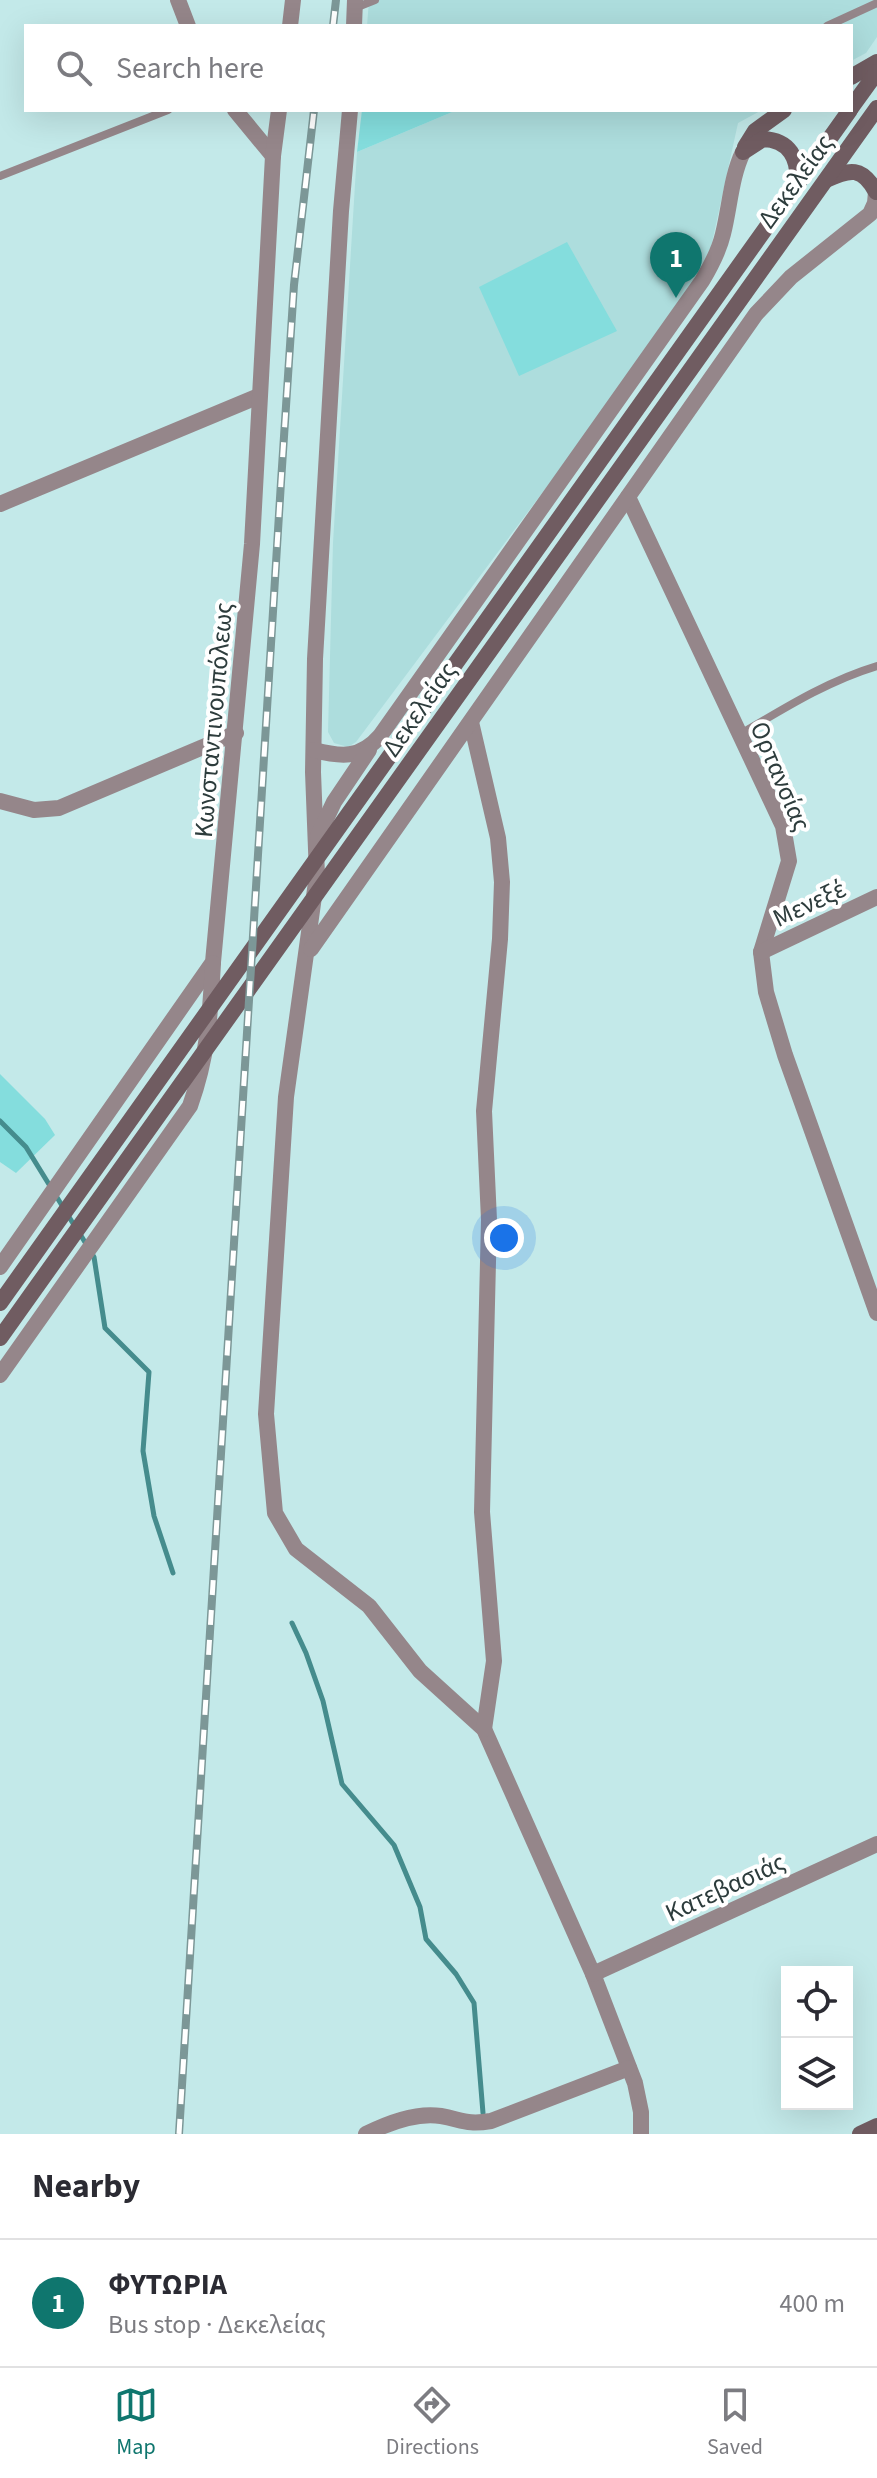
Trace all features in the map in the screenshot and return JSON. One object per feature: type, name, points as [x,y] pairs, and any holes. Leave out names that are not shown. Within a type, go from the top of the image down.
[{"type":"main road","points":[[853,76],[877,62]]},
{"type":"main road","name":"Δεκελείας","points":[[853,105],[877,72]]},
{"type":"main road","name":"Δεκελείας","points":[[0,1338],[877,108]]},
{"type":"main road","points":[[743,152],[755,131],[781,112]]},
{"type":"main road","name":"Δεκελείας","points":[[0,1303],[848,112]]},
{"type":"main road","points":[[743,152],[763,139],[781,142],[795,157],[797,183]]},
{"type":"main road","points":[[825,181],[844,172],[858,172],[877,191]]},
{"type":"main road","points":[[860,2134],[877,2126]]},
{"type":"street","points":[[178,0],[187,24]]},
{"type":"street","points":[[290,24],[293,0]]},
{"type":"street","points":[[354,24],[355,4]]},
{"type":"street","points":[[237,112],[273,156]]},
{"type":"street","name":"Κωνσταντινουπόλεως","points":[[0,1267],[213,962],[252,544],[273,156],[279,112]]},
{"type":"street","points":[[350,112],[341,211],[315,659],[317,875],[286,1097],[266,1414],[275,1513],[296,1549],[369,1606],[420,1671],[484,1729],[593,1974],[629,2068],[641,2112],[641,2134]]},
{"type":"street","points":[[315,841],[334,802],[370,748],[702,281],[716,256],[723,234],[737,164],[743,152]]},
{"type":"street","points":[[308,953],[772,294],[870,214],[877,191]]},
{"type":"street","points":[[0,504],[259,396]]},
{"type":"street","name":"Ορτανσίας","points":[[628,497],[783,826],[789,861],[761,952],[766,992],[785,1055],[877,1313]]},
{"type":"street","points":[[471,722],[498,838],[502,882],[500,939],[484,1111],[489,1220],[482,1512],[494,1661],[484,1729]]},
{"type":"street","points":[[0,801],[34,810],[59,808],[236,733]]},
{"type":"street","points":[[314,750],[352,756],[370,748]]},
{"type":"street","name":"Μενεξέ","points":[[761,952],[877,897]]},
{"type":"street","points":[[0,1375],[190,1106],[202,1074],[209,1039],[213,962]]},
{"type":"street","points":[[164,1035],[209,1039]]},
{"type":"street","name":"Κατεβασιάς","points":[[593,1974],[877,1844]]},
{"type":"street","points":[[366,2134],[386,2124],[415,2118],[439,2116],[470,2125],[491,2121],[629,2068]]},
{"type":"lane","points":[[355,4],[375,0]]},
{"type":"lane","points":[[831,24],[877,3]]},
{"type":"lane","points":[[0,176],[163,112]]},
{"type":"lane","points":[[738,735],[818,690],[877,666]]},
{"type":"shaded area","points":[[369,0],[877,0],[877,37],[866,53],[853,60],[853,24],[367,24]]},
{"type":"shaded area","points":[[362,112],[452,112],[357,152]]},
{"type":"shaded area","points":[[452,112],[758,112],[738,123],[705,275],[356,742],[348,747],[334,743],[328,732],[333,543],[357,152]]},
{"type":"shaded area","points":[[567,242],[617,331],[519,376],[479,287]]},
{"type":"shaded area","points":[[0,1074],[45,1119],[55,1135],[16,1173],[0,1162]]},
{"type":"waterway","points":[[0,1121],[26,1147],[74,1225]]},
{"type":"waterway","points":[[80,1234],[94,1257],[105,1328],[149,1372],[143,1451],[154,1516],[173,1573]]},
{"type":"waterway","points":[[292,1623],[323,1701],[342,1784],[394,1845],[420,1907],[426,1939],[456,1974],[474,2003],[483,2113]]},
{"type":"railway","points":[[333,24],[336,0]]},
{"type":"railway","points":[[179,2134],[294,285],[314,112]]},
{"type":"place","name":"ΦΥΤΩΡΙΑ","points":[[676,298]]}]
